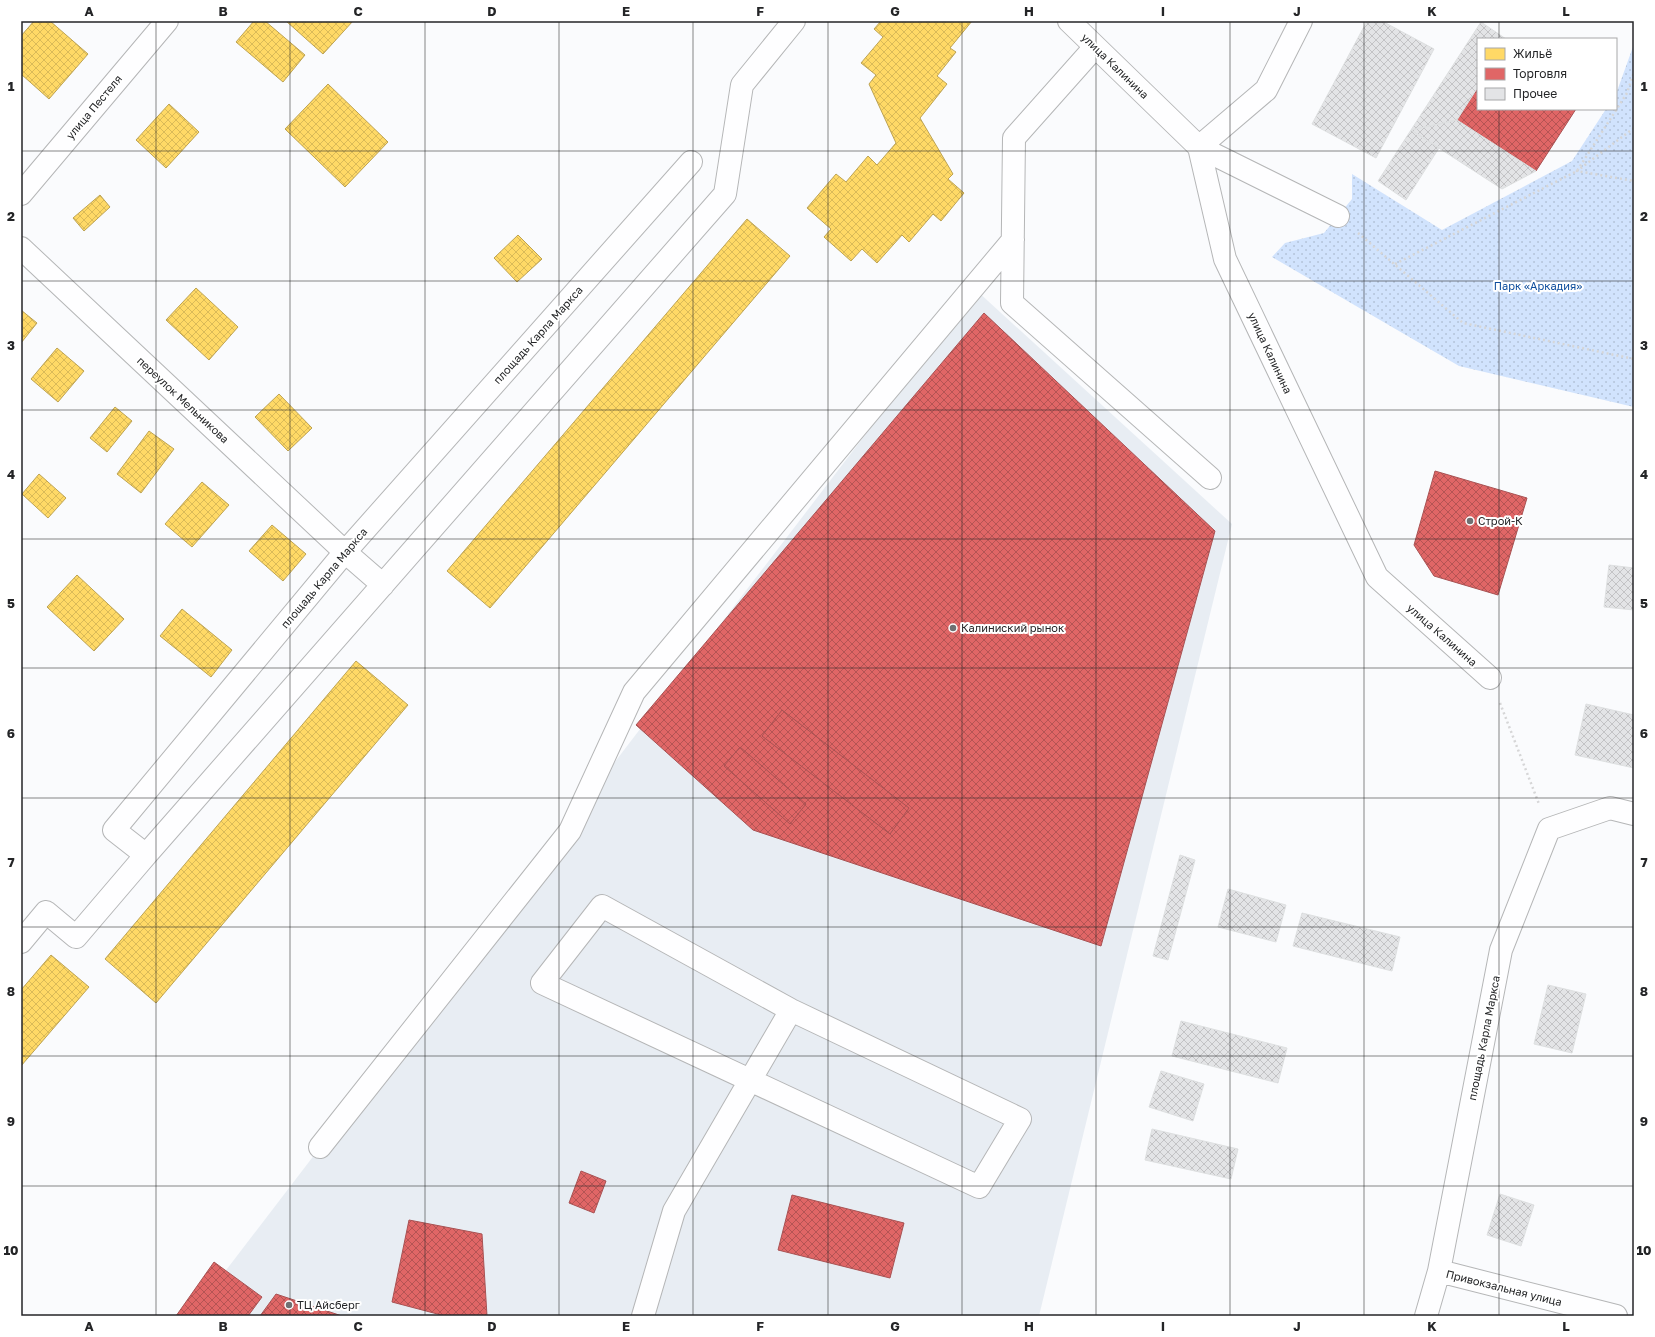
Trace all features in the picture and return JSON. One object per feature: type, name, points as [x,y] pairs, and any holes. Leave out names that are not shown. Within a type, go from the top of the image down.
[{"type":"street","name":"улица Пестеля","points":[[21,194],[167,21]]},
{"type":"street","points":[[21,942],[46,912],[76,937],[146,855],[725,194],[742,85],[794,21]]},
{"type":"street","name":"улица Калинина","points":[[1069,21],[1199,148],[1225,259],[1377,577],[1490,678]]},
{"type":"street","points":[[1301,21],[1266,90],[1199,148],[1338,216]]},
{"type":"street","points":[[1095,47],[1014,138],[1012,303],[1210,478]]},
{"type":"street","name":"площадь Карла Маркса","points":[[146,855],[114,830],[346,552],[691,162]]},
{"type":"street","points":[[320,1147],[570,831],[634,692],[1013,240]]},
{"type":"street","name":"переулок Мельникова","points":[[21,248],[383,585]]},
{"type":"street","points":[[1549,829],[1610,808],[1634,814]]},
{"type":"street","name":"площадь Карла Маркса","points":[[1426,1316],[1439,1272],[1501,950],[1549,829]]},
{"type":"street","points":[[602,906],[791,1010],[1020,1118],[979,1187],[750,1080],[542,983],[602,906]]},
{"type":"street","points":[[643,1316],[674,1211],[791,1010]]},
{"type":"street","name":"Привокзальная улица","points":[[1439,1272],[1616,1316]]},
{"type":"path","points":[[1617,109],[1627,93],[1634,72]]},
{"type":"path","points":[[1577,171],[1616,110]]},
{"type":"path","points":[[1395,264],[1577,171],[1634,128]]},
{"type":"path","points":[[1577,171],[1634,181]]},
{"type":"path","points":[[1338,216],[1463,323],[1634,359]]},
{"type":"path","points":[[1490,678],[1549,829]]},
{"type":"shaded area","points":[[976,290],[1232,524],[1039,1316],[191,1316]]},
{"type":"green space","name":"Парк «Аркадия»","points":[[1634,44],[1634,407],[1459,366],[1272,257],[1285,243],[1324,233],[1352,199],[1352,174],[1442,230],[1572,161],[1605,110],[1617,110],[1617,91]]},
{"type":"building: Жильё","points":[[34,21],[50,21],[88,54],[49,99],[21,74],[21,36]]},
{"type":"building: Жильё","points":[[254,21],[265,21],[305,55],[283,82],[236,42]]},
{"type":"building: Жильё","points":[[286,21],[353,21],[323,54]]},
{"type":"building: Жильё","points":[[881,21],[972,21],[950,48],[956,52],[937,76],[947,84],[920,118],[953,174],[948,179],[964,193],[941,221],[933,214],[909,242],[902,235],[877,263],[862,249],[851,261],[824,237],[831,229],[807,208],[836,174],[846,182],[868,156],[877,165],[896,143],[869,84],[876,75],[861,63],[883,37],[874,29]]},
{"type":"building: Жильё","points":[[328,84],[388,142],[345,187],[285,129]]},
{"type":"building: Жильё","points":[[169,104],[199,132],[166,168],[136,140]]},
{"type":"building: Жильё","points":[[100,195],[110,207],[84,231],[73,218]]},
{"type":"building: Жильё","points":[[747,219],[790,256],[490,608],[447,571]]},
{"type":"building: Жильё","points":[[518,235],[542,259],[517,282],[494,258]]},
{"type":"building: Жильё","points":[[196,288],[238,327],[209,360],[166,320]]},
{"type":"building: Жильё","points":[[21,310],[37,323],[21,343]]},
{"type":"building: Жильё","points":[[57,348],[84,371],[58,402],[31,379]]},
{"type":"building: Жильё","points":[[279,394],[312,428],[288,451],[255,417]]},
{"type":"building: Жильё","points":[[115,407],[132,421],[107,452],[90,438]]},
{"type":"building: Жильё","points":[[149,431],[174,449],[141,493],[117,474]]},
{"type":"building: Жильё","points":[[39,474],[66,498],[48,518],[22,494]]},
{"type":"building: Жильё","points":[[202,482],[229,505],[192,547],[165,524]]},
{"type":"building: Жильё","points":[[272,525],[306,554],[283,581],[249,551]]},
{"type":"building: Жильё","points":[[77,575],[124,619],[94,651],[47,607]]},
{"type":"building: Жильё","points":[[182,609],[232,650],[211,677],[160,636]]},
{"type":"building: Жильё","points":[[356,661],[408,705],[156,1003],[105,959]]},
{"type":"building: Жильё","points":[[51,955],[89,987],[21,1066],[21,990]]},
{"type":"building: Торговля","points":[[1477,89],[1477,110],[1575,110],[1536,171],[1457,120]]},
{"type":"building: Торговля","name":"Калиниский рынок","points":[[984,313],[1215,531],[1101,946],[753,830],[636,725]]},
{"type":"building: Торговля","name":"Строй-К","points":[[1435,471],[1527,498],[1498,595],[1434,576],[1414,545]]},
{"type":"building: Торговля","points":[[782,710],[909,808],[890,834],[762,736]]},
{"type":"building: Торговля","points":[[740,747],[806,804],[790,824],[724,766]]},
{"type":"building: Торговля","points":[[581,1171],[606,1181],[594,1213],[569,1203]]},
{"type":"building: Торговля","points":[[792,1195],[904,1223],[890,1278],[778,1250]]},
{"type":"building: Торговля","points":[[409,1220],[482,1234],[487,1316],[445,1316],[392,1302]]},
{"type":"building: Торговля","points":[[214,1262],[262,1297],[248,1316],[176,1316]]},
{"type":"building: Торговля","name":"ТЦ Айсберг","points":[[276,1294],[342,1316],[260,1316]]},
{"type":"building: Прочее","points":[[1367,21],[1382,21],[1434,49],[1376,158],[1312,124]]},
{"type":"building: Прочее","points":[[1481,22],[1505,38],[1477,38],[1477,89],[1457,120],[1411,130]]},
{"type":"building: Прочее","points":[[1457,120],[1536,171],[1502,189],[1411,130]]},
{"type":"building: Прочее","points":[[1411,130],[1439,148],[1406,200],[1378,181]]},
{"type":"building: Прочее","points":[[1609,565],[1634,568],[1634,610],[1604,607]]},
{"type":"building: Прочее","points":[[1586,704],[1634,715],[1634,768],[1575,755]]},
{"type":"building: Прочее","points":[[1180,855],[1195,860],[1168,960],[1153,956]]},
{"type":"building: Прочее","points":[[1228,889],[1286,905],[1276,942],[1218,927]]},
{"type":"building: Прочее","points":[[1302,913],[1400,937],[1392,971],[1293,946]]},
{"type":"building: Прочее","points":[[1548,985],[1586,994],[1572,1053],[1534,1044]]},
{"type":"building: Прочее","points":[[1181,1021],[1287,1048],[1278,1083],[1172,1056]]},
{"type":"building: Прочее","points":[[1161,1071],[1204,1084],[1193,1121],[1149,1107]]},
{"type":"building: Прочее","points":[[1152,1129],[1238,1149],[1231,1179],[1145,1160]]},
{"type":"building: Прочее","points":[[1500,1194],[1534,1205],[1521,1246],[1487,1235]]},
{"type":"place","name":"Строй-К","points":[[1470,521]]},
{"type":"place","name":"Калиниский рынок","points":[[953,628]]},
{"type":"place","name":"ТЦ Айсберг","points":[[289,1305]]}]
